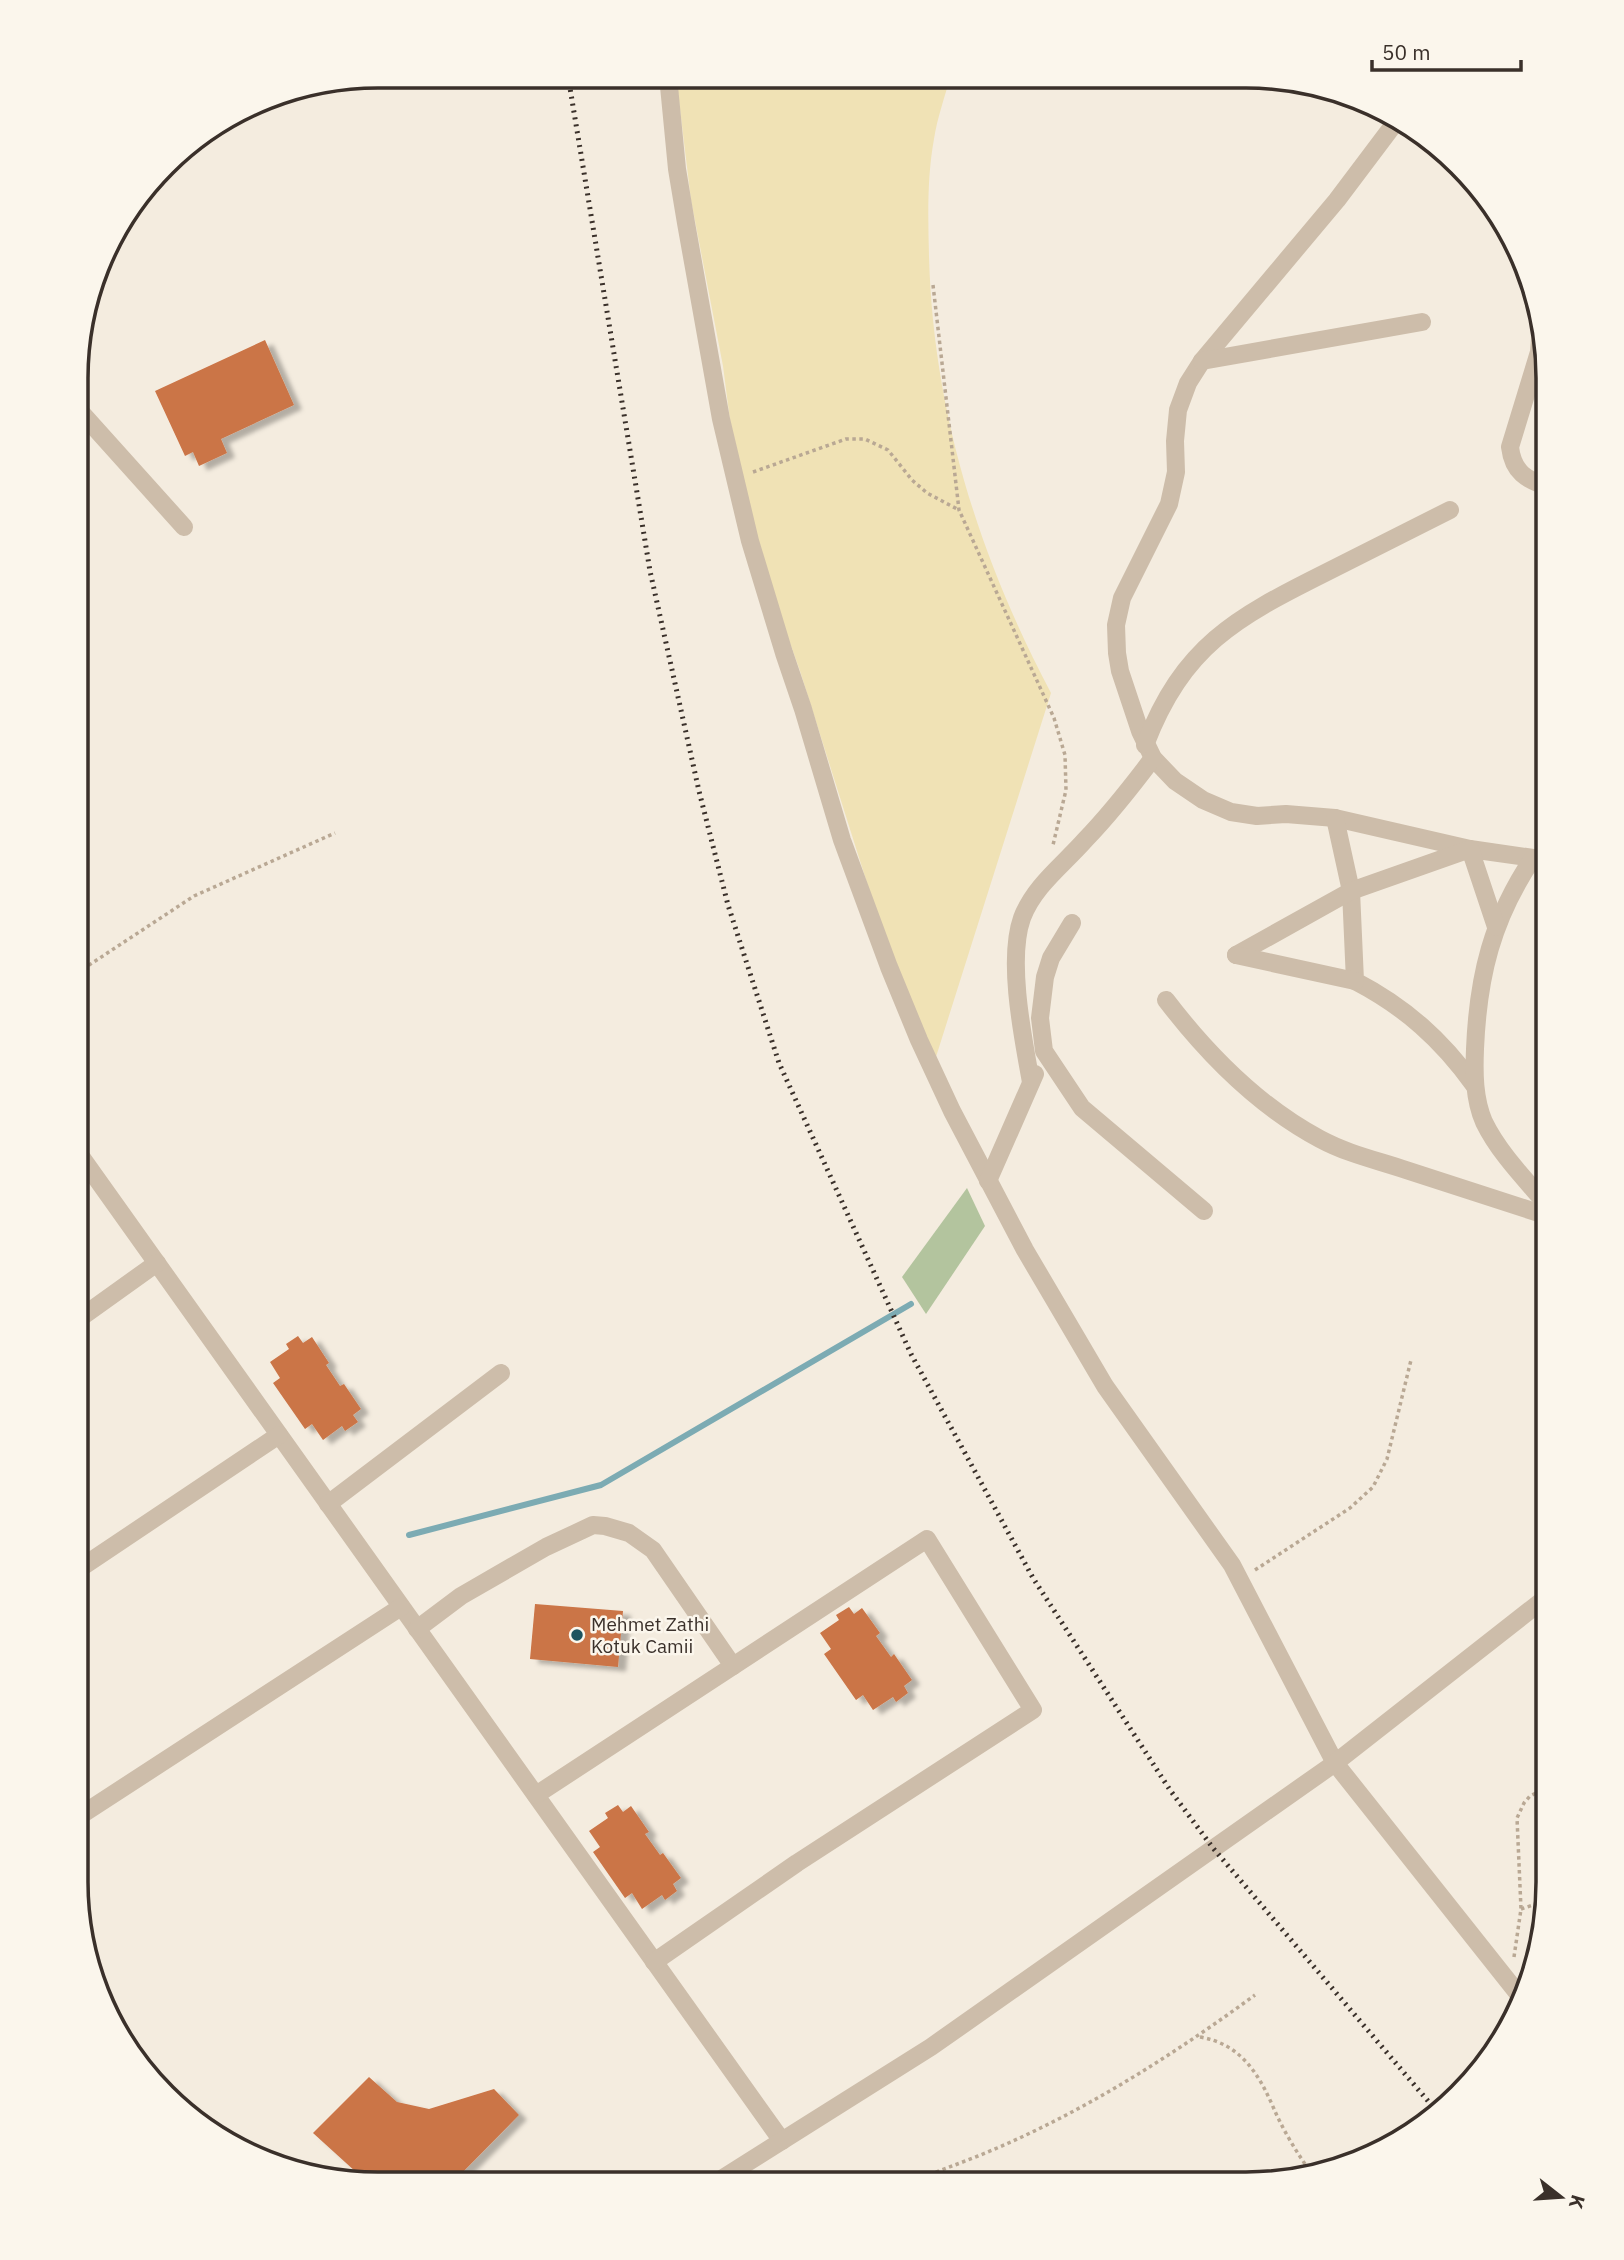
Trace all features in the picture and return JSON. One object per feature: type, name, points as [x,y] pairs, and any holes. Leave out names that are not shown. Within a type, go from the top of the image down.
[{"type":"street","points":[[669,88],[677,169],[735,484],[759,575],[864,904],[919,1040],[988,1181],[1032,1262],[1105,1386],[1232,1565],[1335,1763],[1515,1990]]},
{"type":"street","points":[[1392,126],[1337,200],[1202,361],[1188,383],[1178,410],[1176,472],[1169,504],[1122,598],[1116,625],[1120,671],[1149,751],[1175,781],[1219,807],[1256,816],[1286,814],[1335,818],[1470,849],[1536,860]]},
{"type":"street","points":[[1202,361],[1422,322]]},
{"type":"street","points":[[1536,362],[1510,447],[1518,472],[1536,483]]},
{"type":"street","points":[[87,419],[184,527]]},
{"type":"street","points":[[1031,1082],[1018,981],[1017,943],[1021,920],[1040,886],[1108,815],[1149,751],[1159,712],[1177,681],[1208,645],[1228,627],[1275,598],[1450,510]]},
{"type":"street","points":[[1335,818],[1351,891],[1355,981]]},
{"type":"street","points":[[1470,849],[1351,891],[1236,955],[1355,981],[1394,1003],[1421,1024],[1446,1048],[1475,1086]]},
{"type":"street","points":[[1470,849],[1496,927]]},
{"type":"street","points":[[1533,858],[1506,903],[1489,947],[1480,990],[1476,1029],[1475,1086],[1483,1120],[1492,1136],[1536,1191]]},
{"type":"street","points":[[1072,923],[1056,948],[1045,977],[1040,1018],[1044,1051],[1082,1108],[1204,1211]]},
{"type":"street","points":[[1166,1000],[1204,1046],[1247,1088],[1319,1138],[1373,1161],[1536,1212]]},
{"type":"street","points":[[988,1181],[1044,1051]]},
{"type":"street","points":[[87,1166],[782,2141]]},
{"type":"street","points":[[87,1313],[157,1263]]},
{"type":"street","points":[[328,1504],[500,1373]]},
{"type":"street","points":[[87,1564],[279,1435]]},
{"type":"street","points":[[417,1629],[460,1596],[546,1547],[593,1525],[605,1526],[629,1533],[653,1550],[733,1667]]},
{"type":"street","points":[[536,1796],[927,1539],[1033,1710],[797,1863],[654,1962]]},
{"type":"street","points":[[733,2172],[931,2047],[1335,1763],[1536,1604]]},
{"type":"street","points":[[87,1811],[401,1607]]},
{"type":"path","points":[[933,285],[959,510],[1060,736],[1065,755],[1066,790],[1051,854]]},
{"type":"path","points":[[753,472],[846,439],[865,439],[888,450],[899,466],[927,493],[959,510]]},
{"type":"path","points":[[87,966],[194,896],[335,832]]},
{"type":"path","points":[[1240,1580],[1350,1508],[1373,1487],[1387,1459],[1411,1360]]},
{"type":"path","points":[[1507,1979],[1514,1956],[1521,1909],[1517,1818],[1524,1803],[1536,1793]]},
{"type":"path","points":[[1521,1909],[1536,1904]]},
{"type":"path","points":[[935,2172],[1026,2135],[1119,2086],[1255,1996]]},
{"type":"path","points":[[1198,2036],[1225,2044],[1255,2070],[1287,2135],[1307,2166]]},
{"type":"green space","points":[[967,1188],[985,1226],[926,1314],[902,1277]]},
{"type":"sand","points":[[677,88],[947,88],[935,131],[928,197],[932,314],[940,371],[964,482],[982,536],[1025,642],[1051,693],[935,1060],[880,924],[800,671],[765,573],[730,420],[723,366],[691,200]]},
{"type":"building","points":[[265,340],[294,405],[221,439],[227,453],[199,466],[193,452],[185,456],[155,391]]},
{"type":"building","points":[[298,1336],[303,1343],[312,1337],[340,1386],[344,1384],[361,1409],[353,1415],[358,1422],[345,1431],[342,1426],[323,1440],[312,1424],[305,1429],[273,1383],[280,1378],[270,1362],[289,1349],[286,1344]]},
{"type":"building","name":"Mehmet Zathi Kotuk Camii","points":[[535,1604],[623,1611],[618,1667],[530,1659]]},
{"type":"building","points":[[849,1607],[854,1614],[862,1608],[880,1633],[876,1636],[891,1657],[894,1654],[912,1680],[904,1686],[908,1693],[896,1702],[893,1697],[873,1710],[863,1695],[856,1700],[824,1654],[831,1649],[820,1633],[839,1620],[836,1615]]},
{"type":"building","points":[[618,1805],[623,1812],[631,1806],[649,1832],[645,1834],[681,1878],[673,1884],[677,1891],[665,1900],[662,1895],[642,1909],[632,1893],[625,1898],[593,1852],[600,1847],[589,1831],[608,1818],[605,1813]]},
{"type":"building","points":[[369,2077],[397,2102],[429,2109],[494,2089],[519,2115],[463,2172],[356,2172],[313,2133]]},
{"type":"waterway","points":[[409,1535],[601,1485],[911,1304]]},
{"type":"railway","points":[[570,88],[650,571],[699,791],[728,905],[779,1063],[911,1354],[1033,1578],[1170,1790],[1213,1848],[1432,2106]]},
{"type":"place","name":"Mehmet Zathi Kotuk Camii","points":[[577,1635]]}]
